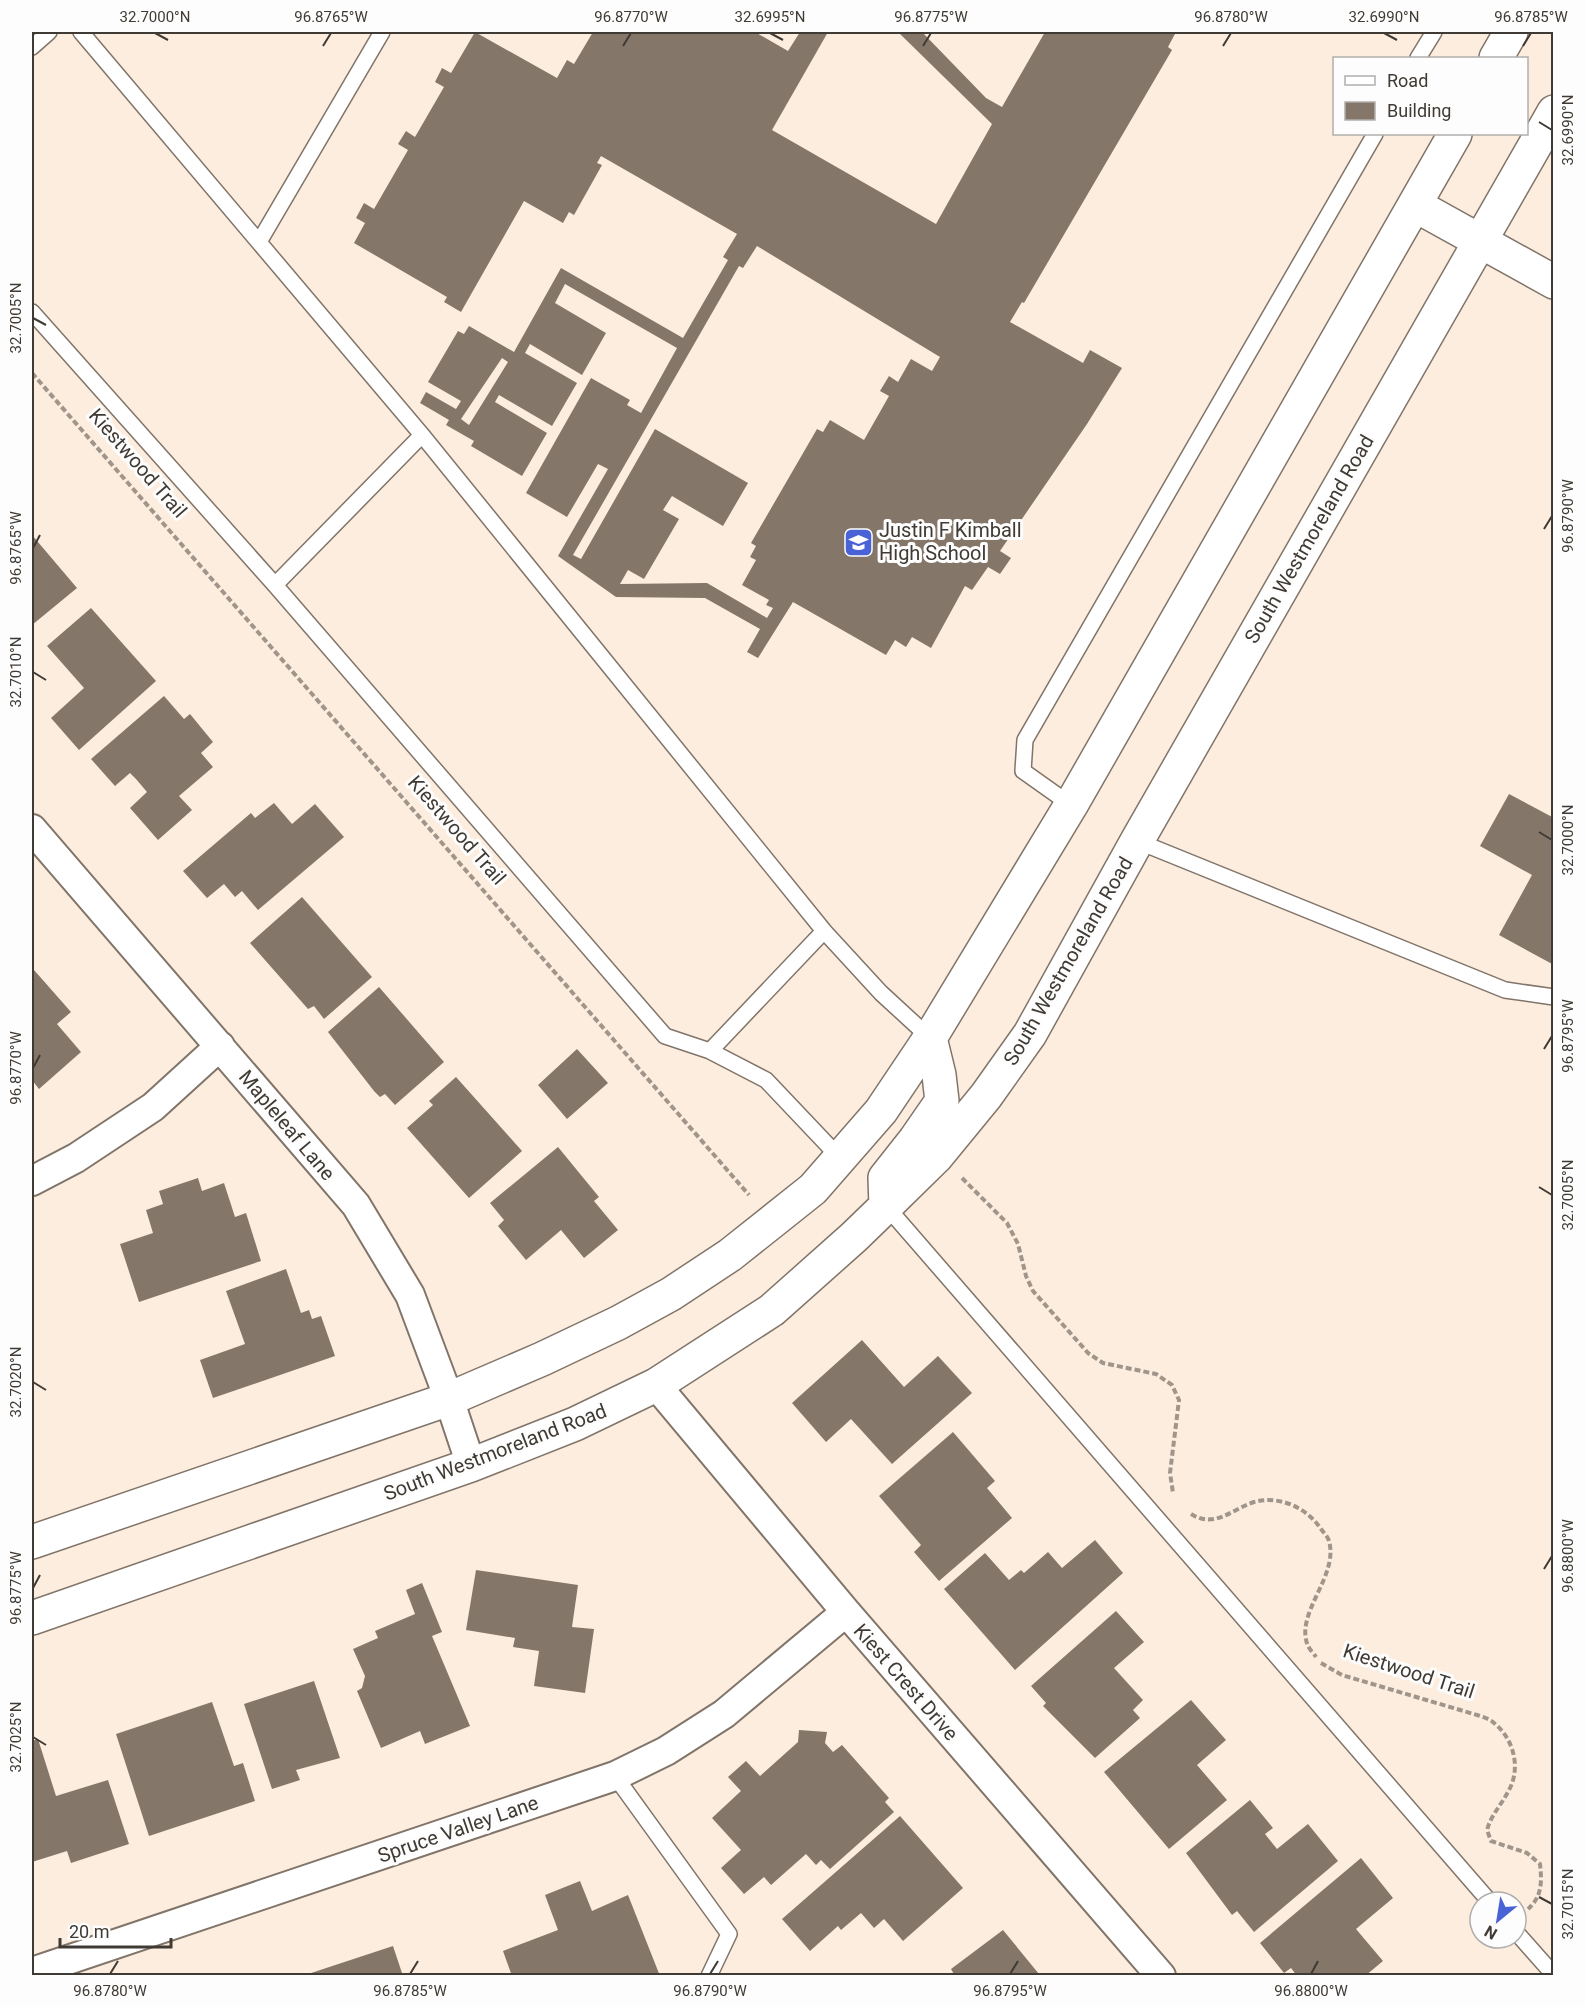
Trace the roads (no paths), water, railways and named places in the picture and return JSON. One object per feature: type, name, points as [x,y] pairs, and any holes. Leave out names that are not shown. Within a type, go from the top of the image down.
[{"type":"main road","points":[[1497,57],[1511,32]]},
{"type":"main road","name":"South Westmoreland Road","points":[[32,1618],[471,1465],[574,1425],[656,1385],[772,1310],[854,1237],[936,1157],[986,1096],[1030,1034],[1137,841],[1554,112]]},
{"type":"main road","points":[[32,1542],[449,1399],[618,1323],[671,1294],[740,1248],[813,1189],[881,1111],[930,1038],[1071,805],[1454,135]]},
{"type":"main road","points":[[1415,205],[1554,282]]},
{"type":"main road","points":[[886,1206],[885,1178],[942,1101],[930,1038]]},
{"type":"street","name":"Mapleleaf Lane","points":[[32,829],[356,1205],[410,1295],[471,1465]]},
{"type":"street","points":[[32,1181],[76,1158],[153,1107],[220,1046]]},
{"type":"street","name":"Kiest Crest Drive","points":[[656,1385],[846,1612],[1161,1976]]},
{"type":"street","name":"Spruce Valley Lane","points":[[32,1972],[615,1776],[666,1751],[724,1714],[846,1612]]},
{"type":"lane","points":[[32,47],[49,32]]},
{"type":"lane","points":[[81,32],[422,435],[824,931],[881,993],[930,1038]]},
{"type":"lane","points":[[260,242],[382,32]]},
{"type":"lane","points":[[1419,57],[1434,32]]},
{"type":"lane","points":[[1071,805],[1023,771],[1025,740],[1374,135]]},
{"type":"lane","points":[[32,312],[275,585],[665,1036],[710,1051],[766,1080],[840,1158]]},
{"type":"lane","points":[[275,585],[422,435]]},
{"type":"lane","points":[[1137,841],[1505,990],[1554,997]]},
{"type":"lane","points":[[710,1051],[824,931]]},
{"type":"lane","points":[[886,1206],[1480,1890]]},
{"type":"lane","points":[[615,1776],[729,1934],[709,1976]]},
{"type":"lane","points":[[1528,1946],[1554,1975]]},
{"type":"place","name":"Justin F Kimball High School","points":[[858,542]]}]
